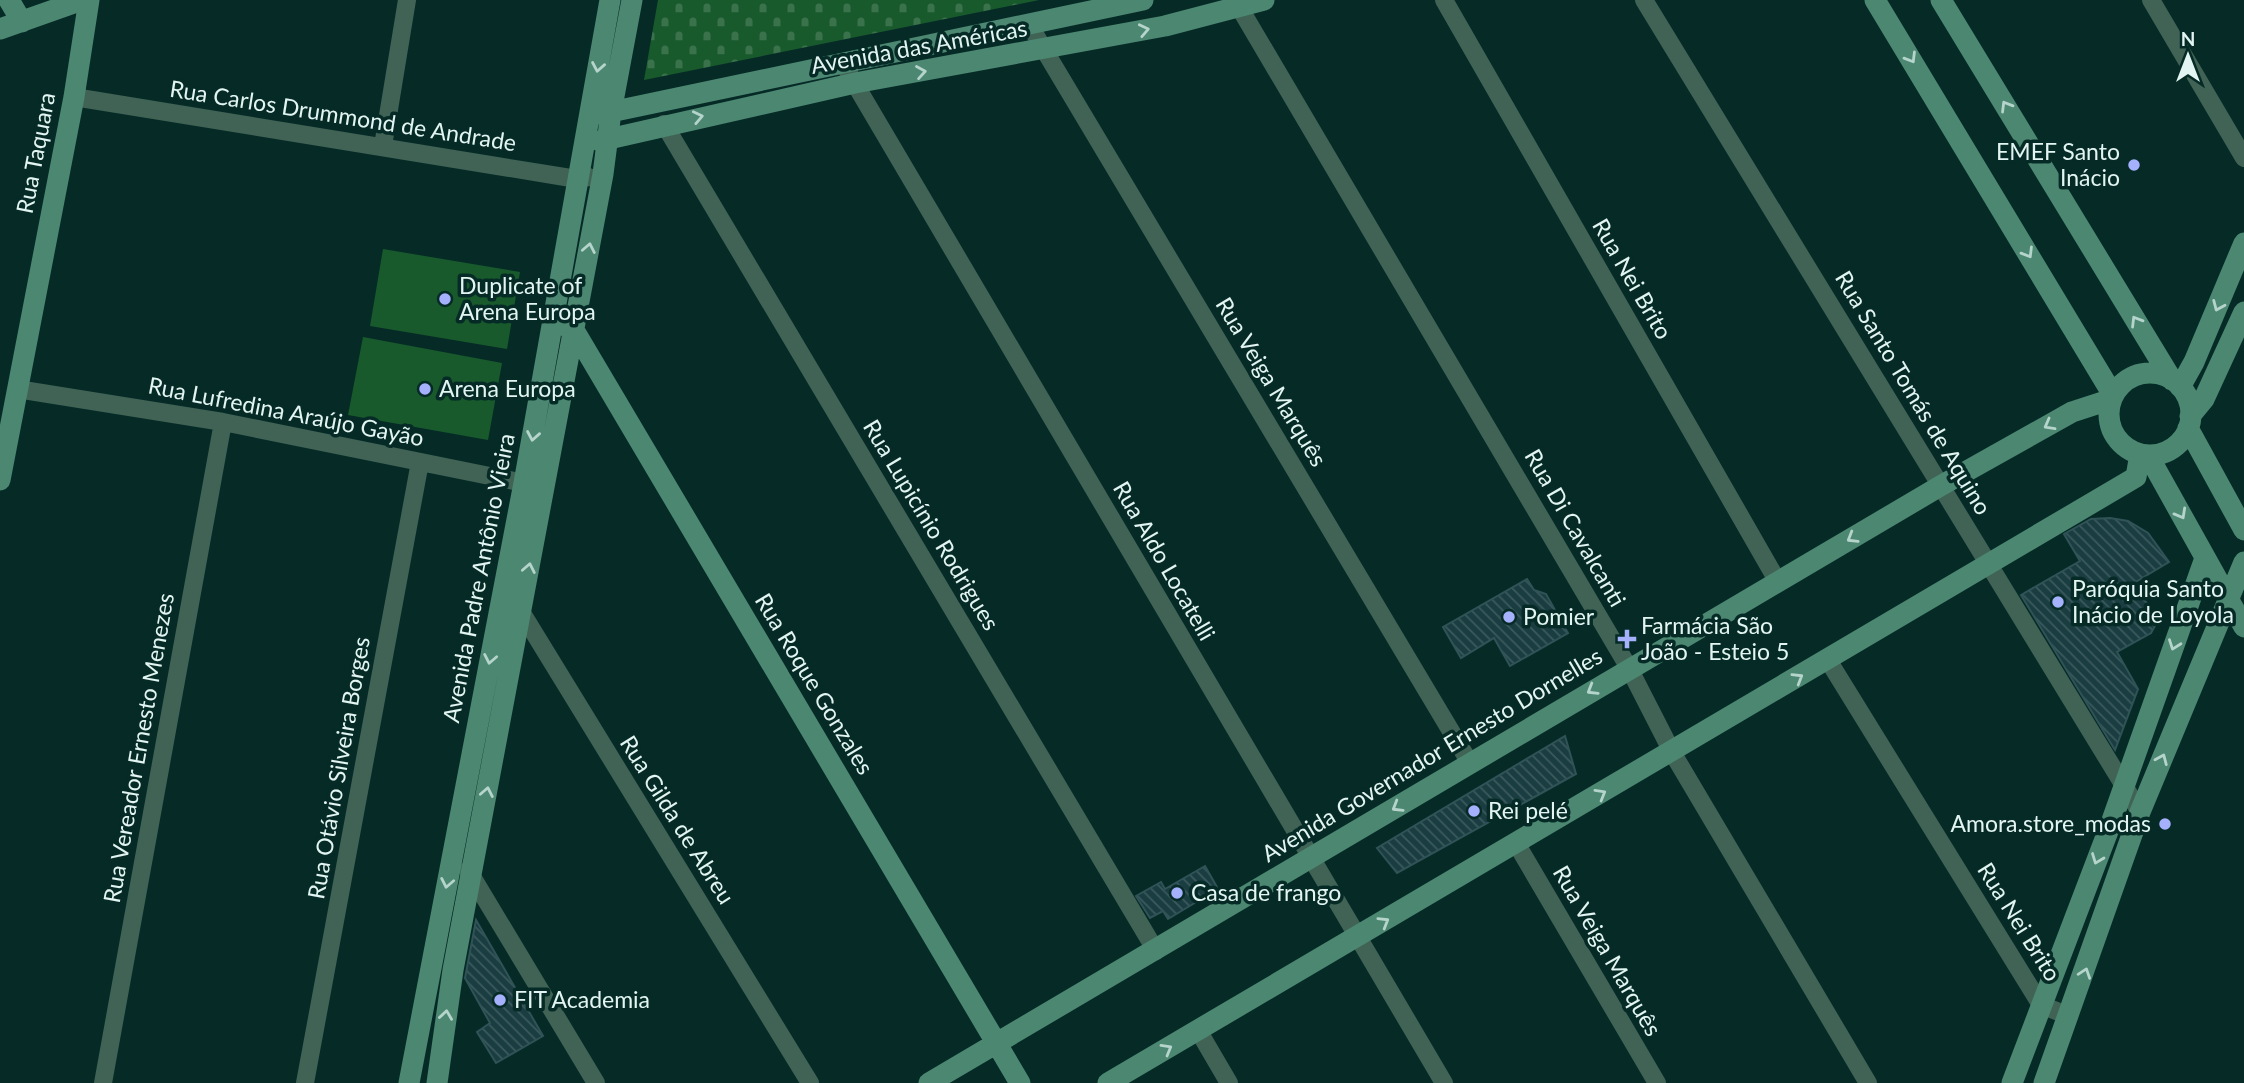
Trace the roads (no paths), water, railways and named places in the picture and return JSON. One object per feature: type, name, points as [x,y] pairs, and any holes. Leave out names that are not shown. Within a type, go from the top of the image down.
[{"type":"main road","points":[[9,0],[22,22]]},
{"type":"main road","points":[[0,29],[82,0]]},
{"type":"main road","name":"Rua Taquara","points":[[0,480],[74,97],[89,0]]},
{"type":"main road","name":"Avenida Padre Antônio Vieira","points":[[437,1083],[471,877],[521,612],[553,325],[610,0]]},
{"type":"main road","name":"Avenida Padre Antônio Vieira","points":[[410,1083],[504,582],[535,483],[574,330],[610,139],[611,112],[632,0]]},
{"type":"main road","name":"Avenida das Américas","points":[[589,115],[1030,26],[1143,0]]},
{"type":"main road","name":"Avenida das Américas","points":[[584,144],[855,83],[1044,51],[1264,0]]},
{"type":"main road","points":[[1875,0],[2113,397]]},
{"type":"main road","points":[[1941,0],[2186,396],[2189,422],[2244,530]]},
{"type":"main road","points":[[2176,383],[2194,362],[2244,243]]},
{"type":"main road","points":[[2176,383],[2161,375],[2139,375],[2120,386],[2109,410],[2113,433],[2129,449],[2144,454],[2168,450],[2183,437],[2204,399],[2244,312]]},
{"type":"main road","points":[[553,325],[574,330]]},
{"type":"main road","name":"Rua Roque Gonzales","points":[[574,330],[1020,1083]]},
{"type":"main road","name":"Avenida Governador Ernesto Dornelles","points":[[929,1083],[998,1045],[1629,668],[1942,485],[2072,412],[2113,397]]},
{"type":"main road","points":[[2144,454],[2244,627]]},
{"type":"main road","points":[[1108,1083],[2136,477],[2144,454]]},
{"type":"main road","points":[[2012,1083],[2205,558]]},
{"type":"main road","points":[[2044,1083],[2140,813],[2244,562]]},
{"type":"street","points":[[383,146],[407,0]]},
{"type":"street","name":"Rua Nei Brito","points":[[1444,0],[1778,582]]},
{"type":"street","name":"Rua Santo Tomás de Aquino","points":[[1644,0],[2140,813]]},
{"type":"street","points":[[2151,0],[2244,158]]},
{"type":"street","name":"Rua Di Cavalcanti","points":[[1238,4],[1629,668],[1672,752],[1868,1083]]},
{"type":"street","name":"Rua Veiga Marquês","points":[[1030,26],[1470,763]]},
{"type":"street","name":"Rua Aldo Locatelli","points":[[843,63],[1444,1083]]},
{"type":"street","name":"Rua Carlos Drummond de Andrade","points":[[74,97],[577,179],[603,174]]},
{"type":"street","name":"Rua Lupicínio Rodrigues","points":[[664,124],[1156,951]]},
{"type":"street","name":"Rua Lufredina Araújo Gayão","points":[[17,389],[223,422],[535,483]]},
{"type":"street","name":"Rua Vereador Ernesto Menezes","points":[[103,1083],[223,422]]},
{"type":"street","name":"Rua Otávio Silveira Borges","points":[[305,1083],[420,462]]},
{"type":"street","name":"Rua Gilda de Abreu","points":[[504,582],[810,1083]]},
{"type":"street","name":"Rua Nei Brito","points":[[1828,660],[2041,1005],[2069,1016]]},
{"type":"street","points":[[455,841],[471,877],[596,1083]]},
{"type":"street","name":"Rua Veiga Marquês","points":[[1516,844],[1657,1083]]},
{"type":"street","points":[[1198,1030],[1230,1083]]},
{"type":"place","name":"EMEF Santo Inácio","points":[[2134,165]]},
{"type":"place","name":"Duplicate of Arena Europa","points":[[445,299]]},
{"type":"place","name":"Arena Europa","points":[[425,389]]},
{"type":"place","name":"Paróquia Santo Inácio de Loyola","points":[[2058,602]]},
{"type":"place","name":"Pomier","points":[[1509,617]]},
{"type":"place","name":"Farmácia São João - Esteio 5","points":[[1627,639]]},
{"type":"place","name":"Rei pelé","points":[[1474,811]]},
{"type":"place","name":"Amora.store_modas","points":[[2165,824]]},
{"type":"place","name":"Casa de frango","points":[[1177,893]]},
{"type":"place","name":"FIT Academia","points":[[500,1000]]}]
